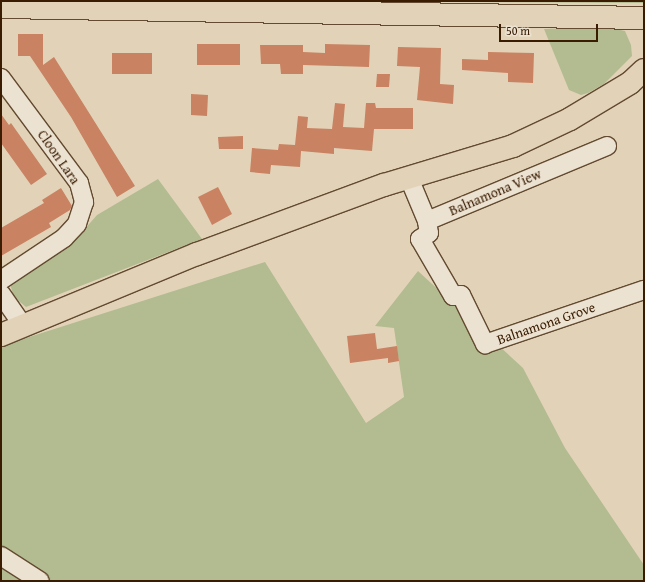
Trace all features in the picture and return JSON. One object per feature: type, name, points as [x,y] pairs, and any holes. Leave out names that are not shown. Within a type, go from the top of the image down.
[{"type":"main road","points":[[1,7],[166,5],[644,18]]},
{"type":"main road","points":[[1,335],[24,327],[197,254],[409,178],[513,146],[570,119],[630,83],[644,70]]},
{"type":"street","name":"Cloon Lara","points":[[1,78],[79,183],[84,202],[77,224],[64,238],[1,280]]},
{"type":"street","name":"Balnamona View","points":[[427,221],[607,146]]},
{"type":"street","points":[[409,178],[427,221]]},
{"type":"street","name":"Balnamona Grove","points":[[427,221],[429,233],[420,239],[453,296],[461,295],[485,344],[644,290]]},
{"type":"street","points":[[1,294],[24,327]]},
{"type":"street","points":[[1,556],[40,581]]},
{"type":"green space","points":[[644,1],[644,3],[479,2]]},
{"type":"green space","points":[[607,27],[625,31],[631,45],[632,56],[604,84],[588,93],[581,95],[569,90],[544,29]]},
{"type":"green space","points":[[158,179],[202,239],[26,307],[14,297],[10,284],[83,231],[97,215]]},
{"type":"green space","points":[[265,262],[366,423],[404,397],[394,328],[375,326],[418,271],[523,368],[565,448],[644,565],[644,581],[1,581],[1,346]]},
{"type":"building","points":[[18,34],[43,34],[43,65],[54,57],[135,186],[117,197],[71,117],[30,56],[18,56]]},
{"type":"building","points":[[197,44],[240,44],[240,65],[197,65]]},
{"type":"building","points":[[325,44],[370,45],[369,67],[303,65],[303,74],[281,74],[280,64],[261,64],[260,45],[303,45],[303,52],[325,53]]},
{"type":"building","points":[[398,47],[441,48],[440,84],[454,85],[453,104],[417,100],[420,67],[397,66]]},
{"type":"building","points":[[488,52],[534,53],[533,83],[508,82],[508,73],[462,70],[462,59],[488,60]]},
{"type":"building","points":[[112,53],[152,53],[152,74],[112,74]]},
{"type":"building","points":[[377,74],[390,74],[389,87],[376,87]]},
{"type":"building","points":[[191,94],[208,95],[207,116],[191,115]]},
{"type":"building","points":[[335,103],[345,104],[343,127],[364,128],[366,103],[375,103],[376,108],[413,108],[413,129],[374,129],[372,151],[334,148],[334,154],[301,151],[300,167],[271,165],[270,174],[250,172],[252,148],[278,150],[279,144],[295,145],[298,116],[308,117],[307,128],[332,129]]},
{"type":"building","points":[[1,114],[9,125],[11,123],[47,174],[31,185],[1,143]]},
{"type":"building","points":[[243,136],[243,149],[219,149],[218,137]]},
{"type":"building","points":[[218,187],[232,214],[212,225],[198,197]]},
{"type":"building","points":[[61,188],[72,206],[70,210],[49,223],[51,227],[1,256],[1,228],[44,203],[42,200]]},
{"type":"building","points":[[375,333],[377,349],[397,346],[399,361],[388,363],[388,358],[350,363],[347,336]]}]
